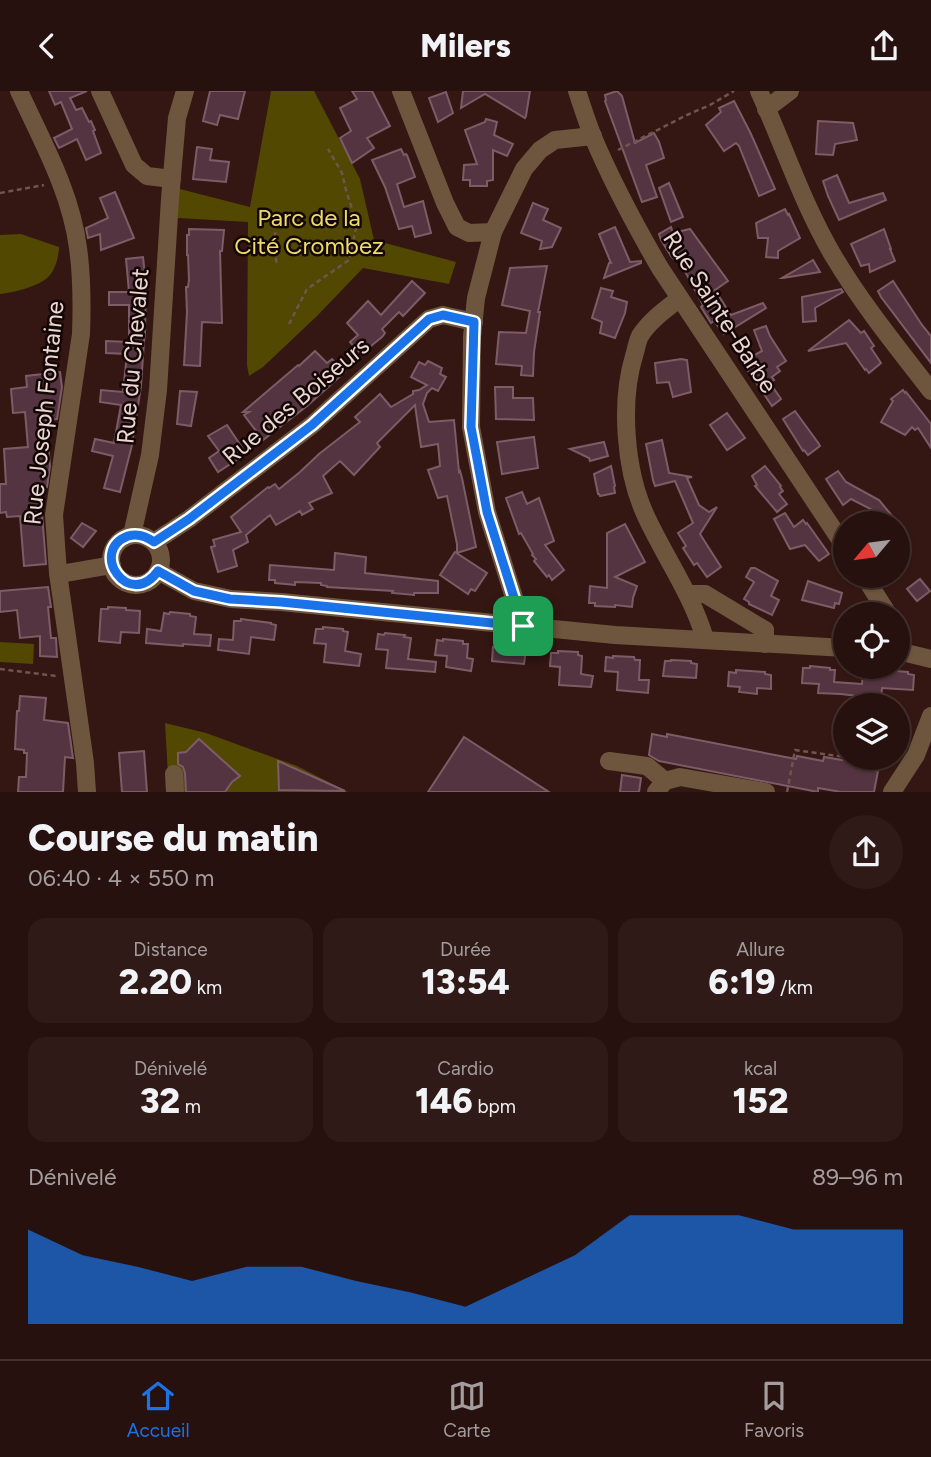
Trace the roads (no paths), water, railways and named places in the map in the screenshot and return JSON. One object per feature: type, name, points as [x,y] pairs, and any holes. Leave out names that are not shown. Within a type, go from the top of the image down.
[{"type":"street","name":"Rue Joseph Fontaine","points":[[19,91],[61,181],[78,247],[82,307],[78,358],[54,515],[58,573],[88,792]]},
{"type":"street","points":[[100,91],[134,165],[147,176],[172,179]]},
{"type":"street","name":"Rue du Chevalet","points":[[132,535],[150,455],[158,390],[177,118],[185,91]]},
{"type":"street","points":[[401,91],[457,227],[469,233],[493,232]]},
{"type":"street","name":"Rue Sainte-Barbe","points":[[577,91],[601,156],[635,224],[679,299],[833,529]]},
{"type":"street","points":[[759,91],[813,216],[833,255],[866,306],[931,391]]},
{"type":"street","points":[[766,109],[790,91]]},
{"type":"street","points":[[523,626],[487,512],[471,427],[476,298],[493,232],[524,169],[540,150],[555,140],[593,136]]},
{"type":"street","points":[[679,299],[640,336],[627,383],[625,418],[633,472],[644,513],[687,594],[705,639]]},
{"type":"street","name":"Rue des Boiseurs","points":[[154,542],[189,519],[312,425],[429,319],[443,315],[474,322]]},
{"type":"street","points":[[132,535],[144,536],[154,542],[161,556],[161,564],[153,577],[147,582],[133,585],[120,578],[112,565],[111,557],[118,543],[132,535]]},
{"type":"street","points":[[58,573],[112,565]]},
{"type":"street","points":[[158,571],[194,591],[230,599],[615,635],[833,647]]},
{"type":"street","points":[[687,594],[705,594],[765,630],[765,644]]},
{"type":"street","points":[[910,654],[931,659]]},
{"type":"street","points":[[892,792],[927,738],[931,716]]},
{"type":"street","points":[[609,761],[647,766],[660,786],[680,777],[766,792]]},
{"type":"park label","name":"Parc de la Cité Crombez","points":[[309,232]]}]
